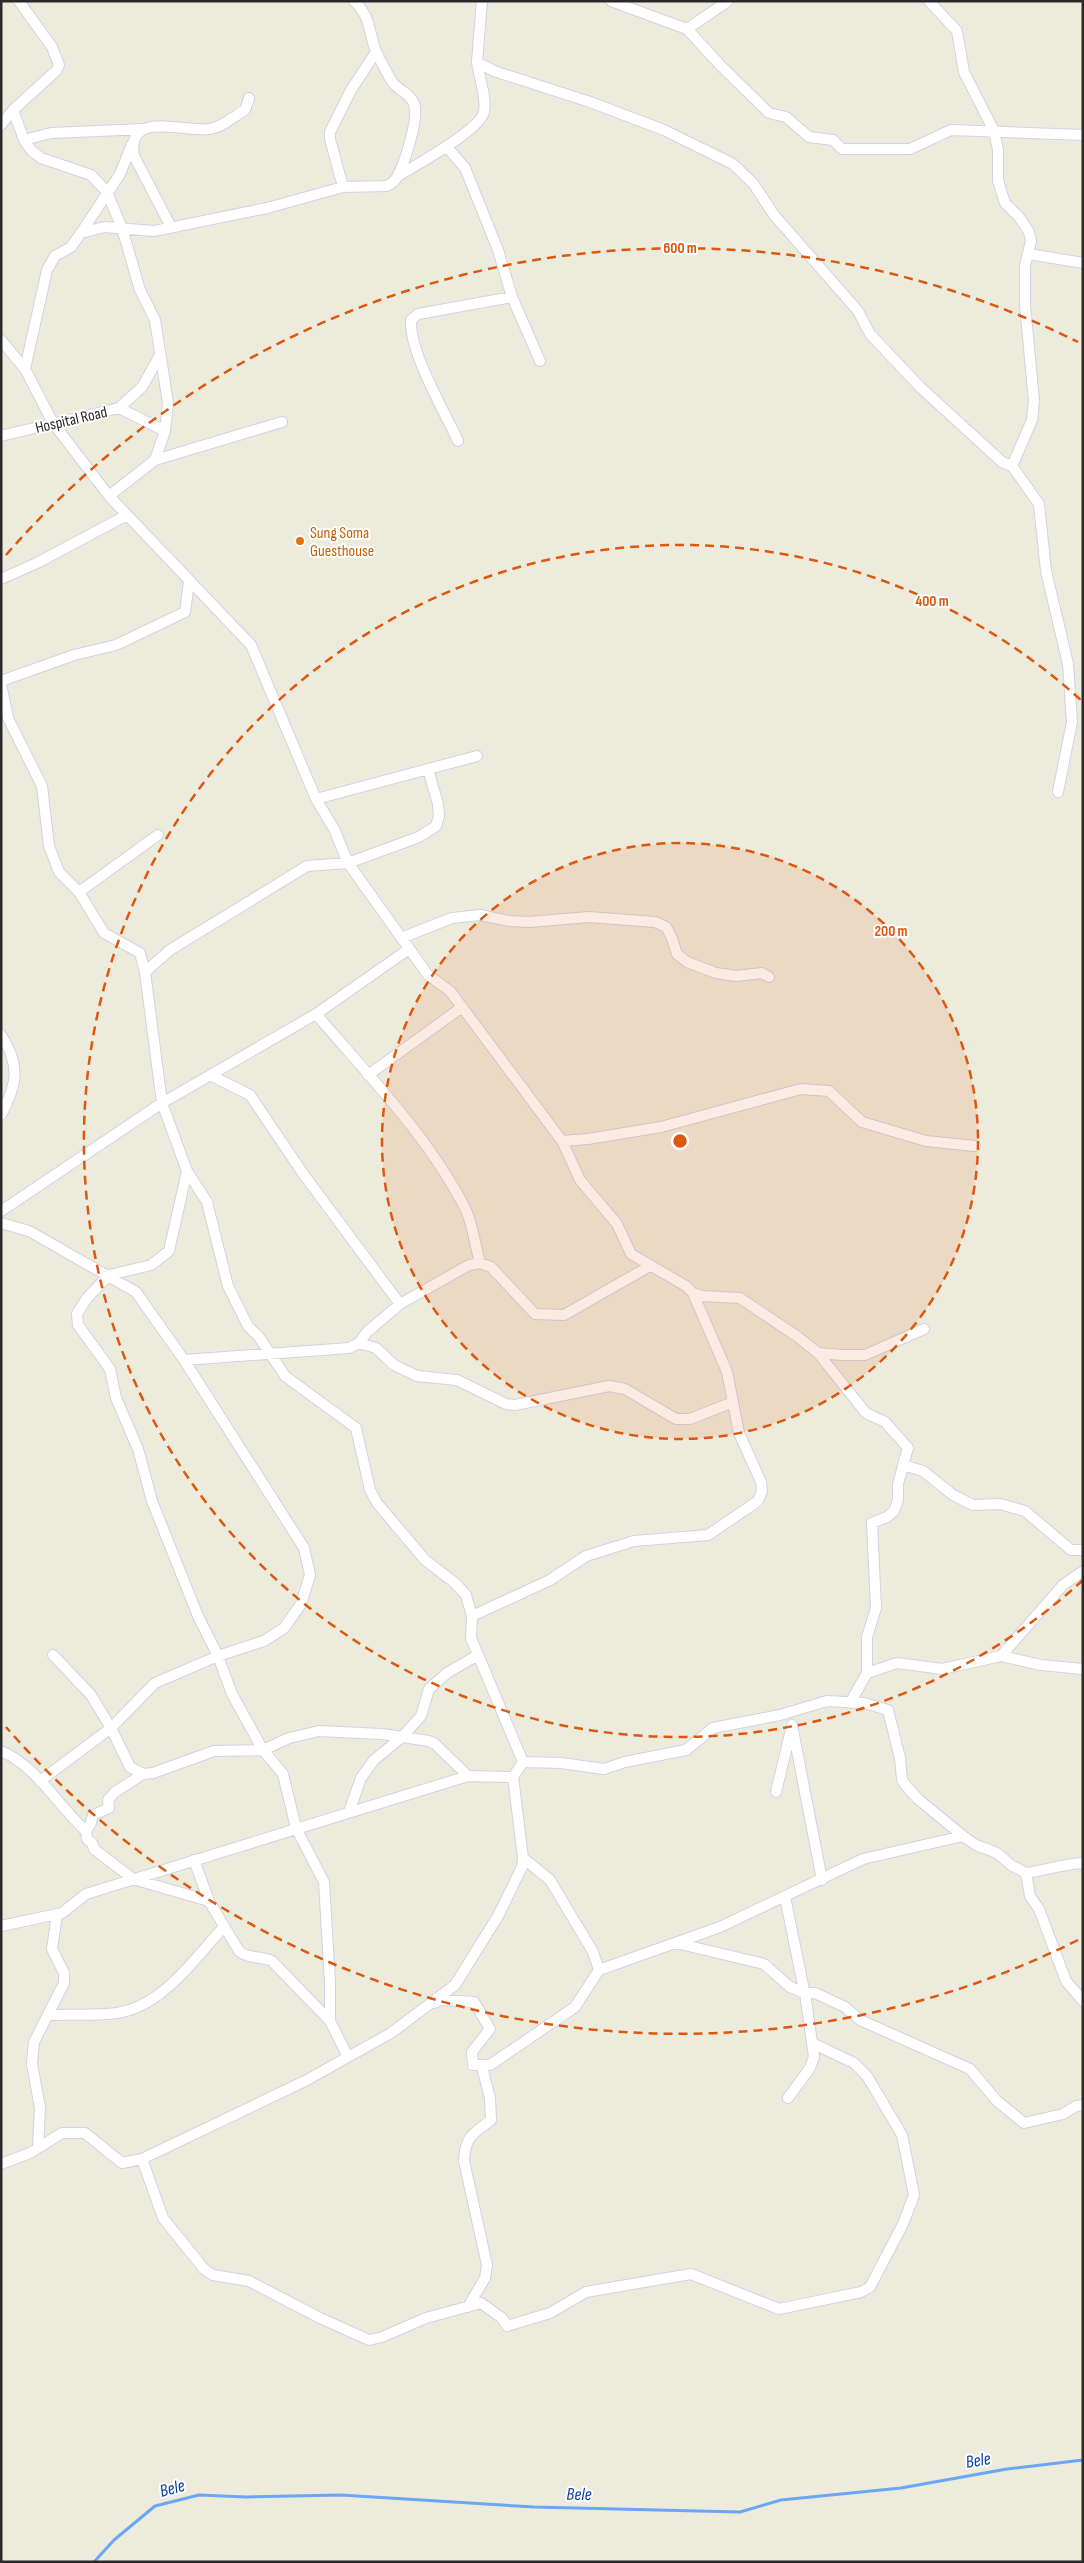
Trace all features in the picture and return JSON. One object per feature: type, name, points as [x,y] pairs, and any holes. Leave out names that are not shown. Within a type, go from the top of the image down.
[{"type":"street","points":[[1,125],[13,110],[57,70],[59,64],[52,47],[19,1]]},
{"type":"street","points":[[81,233],[104,227],[154,231],[267,208],[343,187],[388,186],[393,183],[398,176],[412,128],[415,108],[412,100],[394,84],[376,52],[368,19],[354,1]]},
{"type":"street","points":[[398,176],[447,147],[480,120],[484,112],[477,62],[482,1]]},
{"type":"street","points":[[611,1],[687,28],[721,66],[769,113],[786,117],[808,137],[832,140],[842,149],[910,149],[950,130],[1083,135]]},
{"type":"street","points":[[687,28],[728,1]]},
{"type":"street","points":[[929,1],[957,31],[964,72],[994,131],[998,150],[998,181],[1005,203],[1019,216],[1029,232],[1031,241],[1025,266],[1025,305],[1034,401],[1032,420],[1012,466]]},
{"type":"street","points":[[343,187],[330,132],[351,90],[376,52]]},
{"type":"street","points":[[477,62],[494,71],[590,102],[664,130],[733,164],[753,184],[774,215],[858,311],[876,341],[920,387],[1002,462],[1012,466],[1039,504],[1046,571],[1068,664],[1072,722],[1058,792]]},
{"type":"street","points":[[25,369],[47,270],[54,256],[71,246],[81,233],[120,174],[136,134],[160,125],[212,129],[245,110],[248,98]]},
{"type":"street","points":[[13,110],[24,140],[31,150],[41,158],[91,175],[107,192],[122,228],[140,290],[155,320],[159,358],[168,403],[165,431],[155,460]]},
{"type":"street","points":[[24,140],[52,133],[146,129]]},
{"type":"street","points":[[132,144],[134,156],[171,227]]},
{"type":"street","points":[[447,147],[465,168],[498,250],[512,297],[540,361]]},
{"type":"street","points":[[1028,254],[1083,263]]},
{"type":"street","points":[[458,441],[418,353],[410,331],[411,320],[418,314],[512,297]]},
{"type":"street","points":[[1,340],[25,369],[53,423],[109,496],[189,582],[252,645],[316,799],[334,829],[348,863],[428,975],[450,991],[562,1141],[580,1180],[617,1224],[631,1254],[686,1286],[693,1293],[727,1372],[739,1432],[761,1482],[762,1491],[758,1501],[708,1535],[634,1542],[586,1556],[550,1580],[472,1616]]},
{"type":"street","points":[[119,408],[142,387],[159,358]]},
{"type":"street","name":"Hospital Road","points":[[1,436],[119,408],[165,431]]},
{"type":"street","points":[[109,496],[155,460],[282,422]]},
{"type":"street","points":[[1,579],[37,563],[127,515]]},
{"type":"street","points":[[189,582],[185,612],[116,645],[74,655],[1,683],[8,718],[42,786],[49,846],[59,872],[78,892],[104,933],[140,953],[145,972],[162,1103],[187,1171],[207,1202],[228,1286],[248,1326],[285,1376],[356,1428],[370,1490],[377,1503],[425,1560],[455,1583],[466,1595],[472,1616],[471,1638],[496,1694],[522,1762]]},
{"type":"street","points":[[316,799],[477,756]]},
{"type":"street","points":[[145,972],[170,950],[307,866],[348,863],[419,838],[436,826],[439,816],[428,769]]},
{"type":"street","points":[[78,892],[158,835]]},
{"type":"street","points":[[401,938],[452,918],[480,915],[510,921],[529,922],[589,917],[655,922],[666,927],[677,954],[687,962],[716,973],[736,976],[762,973],[769,977]]},
{"type":"street","points":[[1,1211],[162,1103],[316,1014],[409,949]]},
{"type":"street","points":[[368,1075],[461,1008]]},
{"type":"street","points":[[316,1014],[406,1120],[443,1172],[466,1210],[480,1264]]},
{"type":"street","points":[[1,1035],[11,1053],[15,1084],[1,1115]]},
{"type":"street","points":[[210,1074],[250,1095],[304,1175],[400,1304]]},
{"type":"street","points":[[562,1141],[588,1139],[661,1127],[801,1090],[829,1091],[862,1122],[926,1141],[975,1146]]},
{"type":"street","points":[[187,1171],[169,1251],[152,1265],[109,1275],[87,1298],[77,1314],[78,1325],[110,1369],[116,1398],[138,1449],[152,1501],[198,1616],[218,1656],[232,1694],[263,1750],[283,1774],[296,1828],[324,1882],[329,1947],[330,2021]]},
{"type":"street","points":[[1,1223],[29,1231],[136,1292],[184,1360],[304,1548],[310,1575],[301,1604],[284,1628],[264,1641],[218,1656],[154,1683],[111,1728],[40,1781]]},
{"type":"street","points":[[184,1360],[349,1348],[359,1343],[367,1332],[400,1304],[469,1265],[480,1264],[491,1267],[534,1314],[550,1316],[564,1314],[650,1266]]},
{"type":"street","points":[[693,1293],[702,1296],[740,1298],[818,1353],[866,1413],[885,1422],[908,1448]]},
{"type":"street","points":[[818,1353],[842,1356],[865,1354],[924,1329]]},
{"type":"street","points":[[359,1343],[376,1348],[394,1364],[417,1376],[457,1380],[506,1404],[515,1405],[609,1386],[625,1389],[676,1419],[690,1419],[733,1402]]},
{"type":"street","points":[[908,1448],[903,1465],[923,1471],[953,1495],[973,1505],[1000,1504],[1025,1511],[1071,1550],[1083,1550]]},
{"type":"street","points":[[850,1703],[867,1673],[867,1637],[876,1608],[872,1524],[887,1518],[894,1511],[898,1500],[898,1484],[908,1448]]},
{"type":"street","points":[[1001,1656],[1063,1585],[1083,1571]]},
{"type":"street","points":[[349,1812],[362,1778],[370,1764],[402,1737],[421,1716],[429,1689],[447,1673],[478,1655]]},
{"type":"street","points":[[53,1656],[92,1695],[130,1766],[143,1774]]},
{"type":"street","points":[[867,1673],[897,1663],[942,1669],[1001,1656],[1042,1665],[1083,1669]]},
{"type":"street","points":[[522,1762],[561,1763],[604,1769],[626,1762],[686,1750],[712,1728],[793,1711],[827,1701],[864,1703],[888,1710],[900,1758],[902,1780],[918,1799],[963,1836],[976,1845],[996,1853],[1011,1865],[1026,1873],[1043,1871],[1063,1864],[1083,1863]]},
{"type":"street","points":[[776,1792],[792,1725],[793,1711]]},
{"type":"street","points":[[792,1725],[822,1880]]},
{"type":"street","points":[[209,1901],[132,1879],[94,1849],[92,1843],[87,1839],[86,1831],[91,1823],[92,1815],[109,1808],[108,1800],[115,1792],[143,1774],[153,1773],[214,1751],[263,1750],[289,1738],[319,1731],[402,1737],[432,1742],[468,1776]]},
{"type":"street","points":[[1,1751],[40,1781],[68,1816],[86,1831]]},
{"type":"street","points":[[1,2164],[9,2163],[62,2134],[85,2133],[122,2163],[142,2159],[305,2081],[391,2034],[431,2004],[461,1979],[498,1916],[522,1867],[523,1858],[513,1777],[522,1762]]},
{"type":"street","points":[[1,1926],[57,1915],[86,1894],[468,1776],[513,1777]]},
{"type":"street","points":[[431,2004],[440,2000],[474,2002],[490,2029],[472,2052],[473,2066],[482,2067],[490,2065],[575,2007],[599,1970],[720,1927],[863,1859],[963,1836]]},
{"type":"street","points":[[523,1858],[550,1880],[596,1957],[599,1970]]},
{"type":"street","points":[[194,1860],[209,1901],[223,1928],[239,1952],[244,1956],[264,1957],[272,1961],[330,2021],[348,2057]]},
{"type":"street","points":[[1026,1873],[1030,1896],[1038,1909],[1066,1981],[1083,2001]]},
{"type":"street","points":[[785,1897],[804,1993],[813,2061],[788,2098]]},
{"type":"street","points":[[38,2148],[40,2108],[32,2053],[34,2042],[65,1978],[52,1949],[57,1915]]},
{"type":"street","points":[[48,2015],[118,2013],[158,1996],[223,1928]]},
{"type":"street","points":[[676,1942],[764,1964],[790,1987],[804,1993],[815,1993],[845,2007],[860,2020],[970,2070],[997,2101],[1024,2122],[1063,2114],[1076,2106],[1083,2105]]},
{"type":"street","points":[[142,2159],[163,2218],[204,2269],[213,2275],[249,2281],[320,2318],[369,2340],[382,2337],[426,2318],[481,2303],[502,2318],[507,2326],[550,2314],[586,2292],[691,2274],[779,2309],[861,2292],[870,2287],[903,2224],[914,2195],[902,2135],[867,2076],[854,2063],[812,2043]]},
{"type":"street","points":[[468,2307],[486,2271],[485,2255],[464,2161],[469,2136],[492,2120],[490,2098],[482,2067]]},
{"type":"waterway","name":"Bele","points":[[94,2562],[114,2540],[155,2506],[199,2495],[246,2497],[341,2495],[534,2507],[740,2512],[781,2500],[901,2488],[1007,2469],[1083,2460]]},
{"type":"place","name":"Sung Soma Guesthouse","points":[[300,541]]}]
